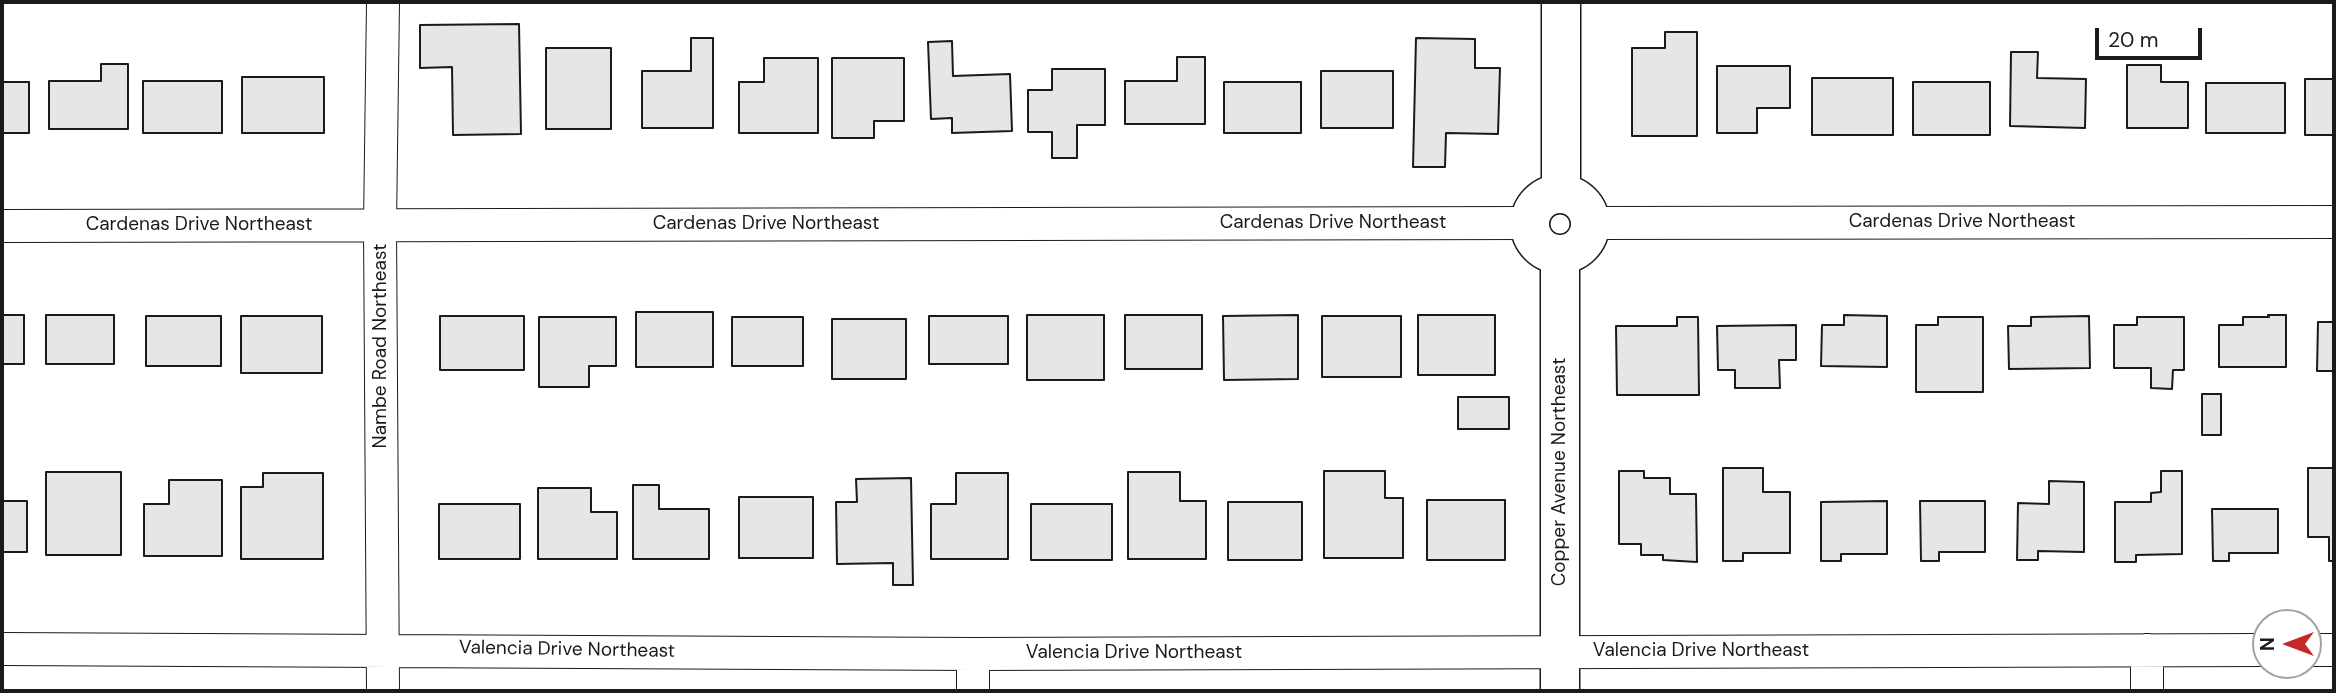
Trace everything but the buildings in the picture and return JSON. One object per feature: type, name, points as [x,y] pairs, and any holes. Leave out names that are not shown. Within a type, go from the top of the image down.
[{"type":"street","name":"Nambe Road Northeast","points":[[383,2],[380,225],[383,691]]},
{"type":"street","points":[[1561,2],[1561,193]]},
{"type":"street","points":[[1561,193],[1578,199],[1589,214],[1590,223],[1589,233],[1578,248],[1560,254],[1542,248],[1536,241],[1530,223],[1536,206],[1551,195],[1561,193]]},
{"type":"street","name":"Cardenas Drive Northeast","points":[[1590,223],[2334,222]]},
{"type":"street","name":"Cardenas Drive Northeast","points":[[2,226],[1530,223]]},
{"type":"street","name":"Copper Avenue Northeast","points":[[1560,254],[1560,691]]},
{"type":"street","name":"Valencia Drive Northeast","points":[[2,649],[973,654],[2252,650]]},
{"type":"street","points":[[2147,650],[2147,691]]},
{"type":"street","points":[[973,654],[973,691]]}]
